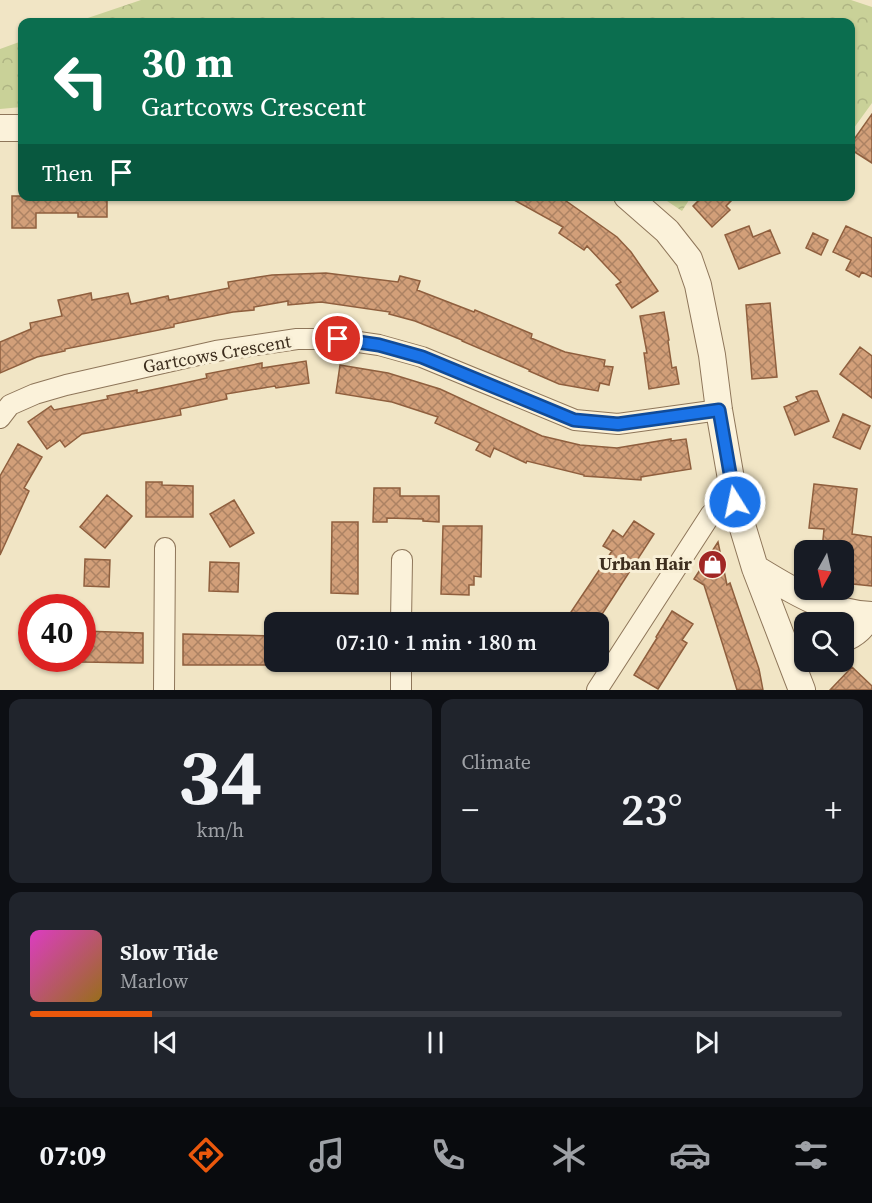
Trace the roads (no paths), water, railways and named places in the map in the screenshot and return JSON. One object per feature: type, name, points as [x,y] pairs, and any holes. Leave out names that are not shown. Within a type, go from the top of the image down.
[{"type":"street","points":[[0,128],[18,128]]},
{"type":"street","points":[[633,201],[667,231],[689,259],[698,285],[712,355],[735,502],[755,568],[794,650]]},
{"type":"street","name":"Gartcows Crescent","points":[[0,418],[10,405],[35,394],[66,385],[216,351],[297,339],[338,339],[379,345],[422,357],[574,420],[618,424],[719,410]]},
{"type":"street","points":[[587,690],[600,684],[711,514],[735,502]]},
{"type":"street","points":[[164,690],[165,548]]},
{"type":"street","points":[[401,612],[402,560]]},
{"type":"street","points":[[755,568],[792,591],[826,606],[854,614],[871,615]]},
{"type":"street","points":[[854,634],[863,627],[871,615]]},
{"type":"street","points":[[401,672],[401,690]]},
{"type":"street","points":[[799,672],[802,690]]},
{"type":"place","name":"Urban Hair","points":[[713,564]]}]
